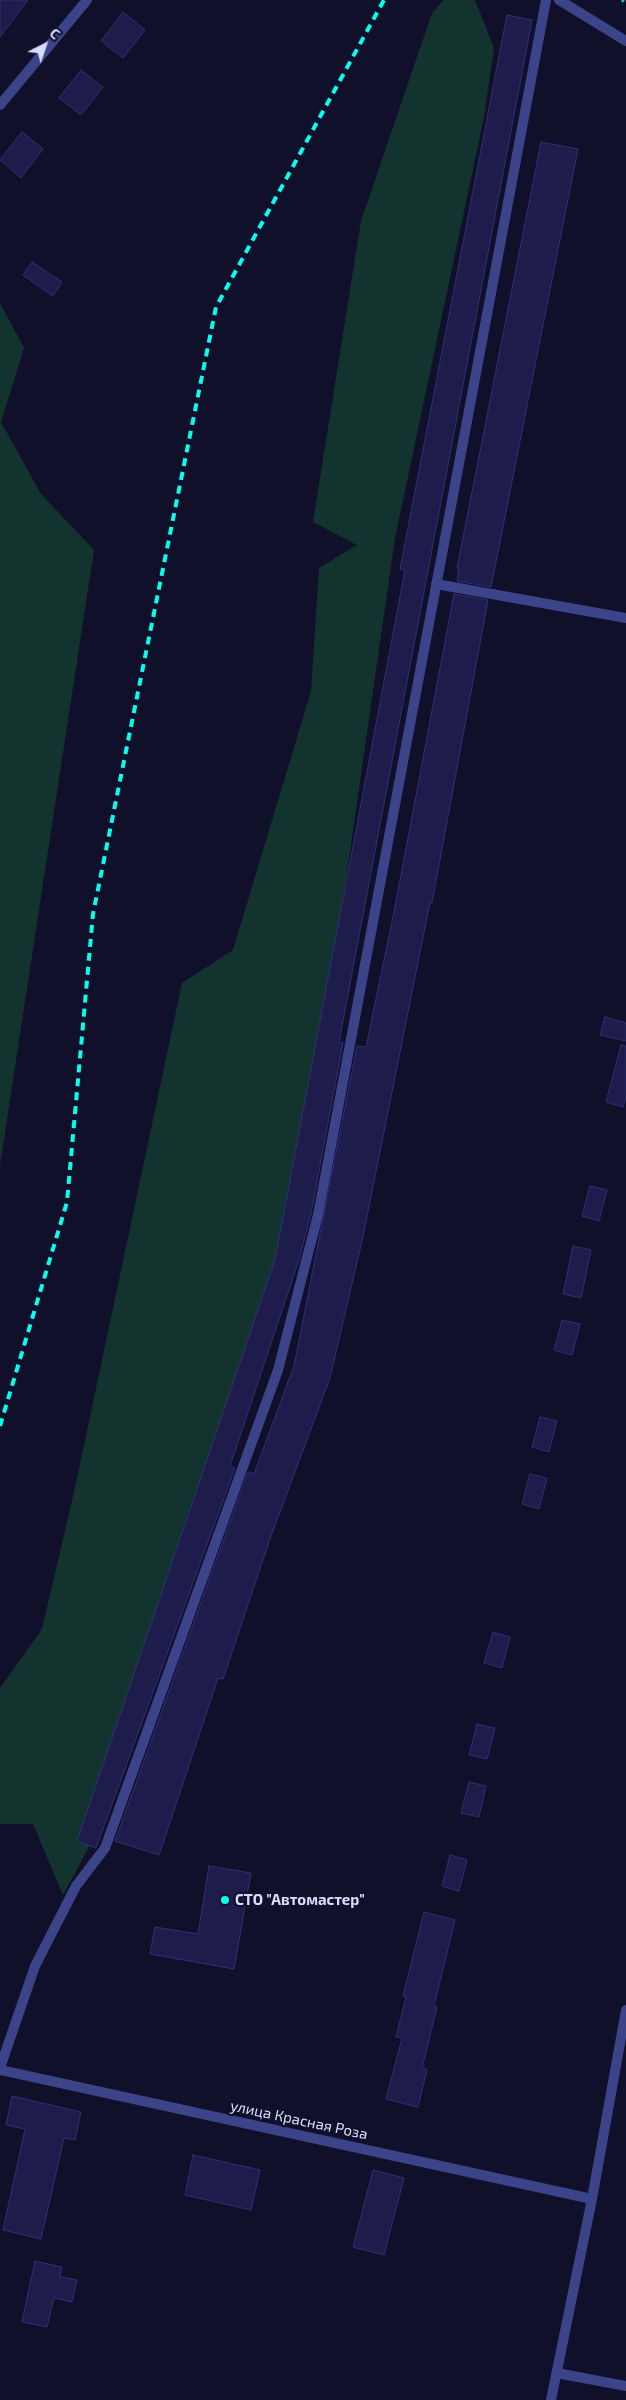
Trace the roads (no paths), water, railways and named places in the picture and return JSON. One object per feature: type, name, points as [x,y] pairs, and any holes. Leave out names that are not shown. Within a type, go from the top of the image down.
[{"type":"street","points":[[0,105],[87,0]]},
{"type":"street","points":[[0,2069],[36,1966],[76,1886],[105,1848],[278,1370],[318,1215],[546,0]]},
{"type":"street","points":[[559,0],[626,41]]},
{"type":"street","points":[[436,584],[626,618]]},
{"type":"street","points":[[552,2400],[592,2200],[626,2010]]},
{"type":"street","name":"улица Красная Роза","points":[[0,2069],[592,2200]]},
{"type":"street","points":[[557,2373],[626,2386]]},
{"type":"railway","points":[[0,1426],[67,1202],[93,914],[216,307],[384,0]]},
{"type":"place","name":"СТО \"Автомастер\"","points":[[225,1900]]}]
